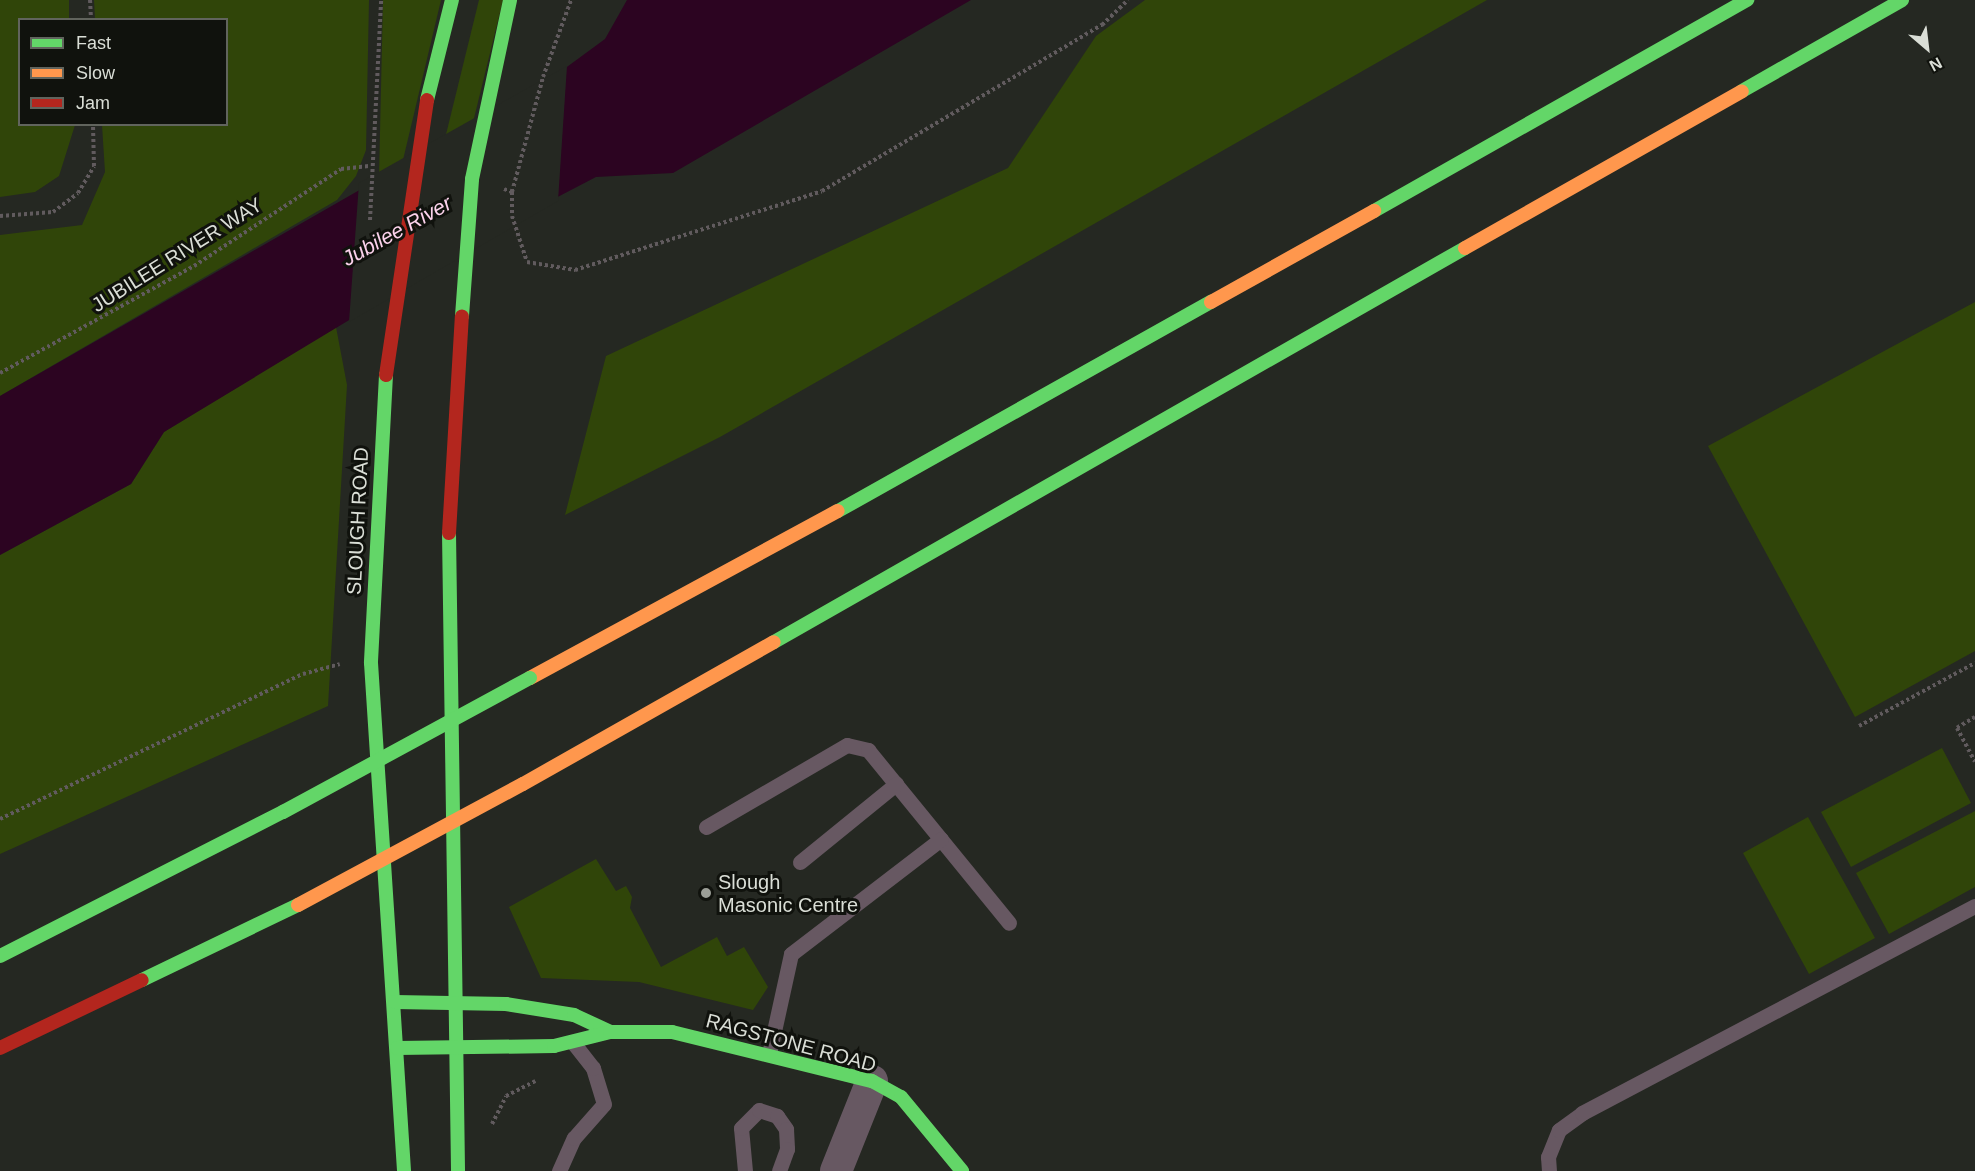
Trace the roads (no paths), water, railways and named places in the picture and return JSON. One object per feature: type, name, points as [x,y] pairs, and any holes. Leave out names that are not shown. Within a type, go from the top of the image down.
[{"type":"main road","name":"SLOUGH ROAD","points":[[404,1171],[395,1002],[371,663],[385,386],[429,88],[452,0]]},
{"type":"main road","points":[[458,1171],[448,506],[460,382],[472,179],[491,74],[510,0]]},
{"type":"main road","points":[[0,956],[283,812],[953,448],[1747,0]]},
{"type":"main road","points":[[0,1048],[298,905],[523,784],[1902,0]]},
{"type":"main road","name":"RAGSTONE ROAD","points":[[395,1002],[457,1002],[574,1015],[610,1032]]},
{"type":"main road","name":"RAGSTONE ROAD","points":[[397,1048],[574,1044],[610,1032],[672,1032],[872,1081],[900,1096],[960,1168]]},
{"type":"street","points":[[836,1171],[872,1081]]},
{"type":"lane","points":[[706,827],[847,745],[868,750],[1009,923]]},
{"type":"lane","points":[[800,862],[896,784]]},
{"type":"lane","points":[[769,1054],[791,954],[941,839]]},
{"type":"lane","points":[[1549,1171],[1548,1157],[1559,1130],[1582,1113],[1975,906]]},
{"type":"lane","points":[[559,1171],[574,1138],[604,1104],[593,1068],[574,1044]]},
{"type":"lane","points":[[745,1171],[741,1128],[759,1110],[777,1116],[786,1130],[787,1149],[778,1171]]},
{"type":"water","name":"Jubilee River","points":[[627,0],[971,0],[673,173],[596,177],[523,215],[164,432],[131,484],[0,555],[0,396],[541,86],[605,39]]},
{"type":"place","name":"Slough Masonic Centre","points":[[706,893]]}]
